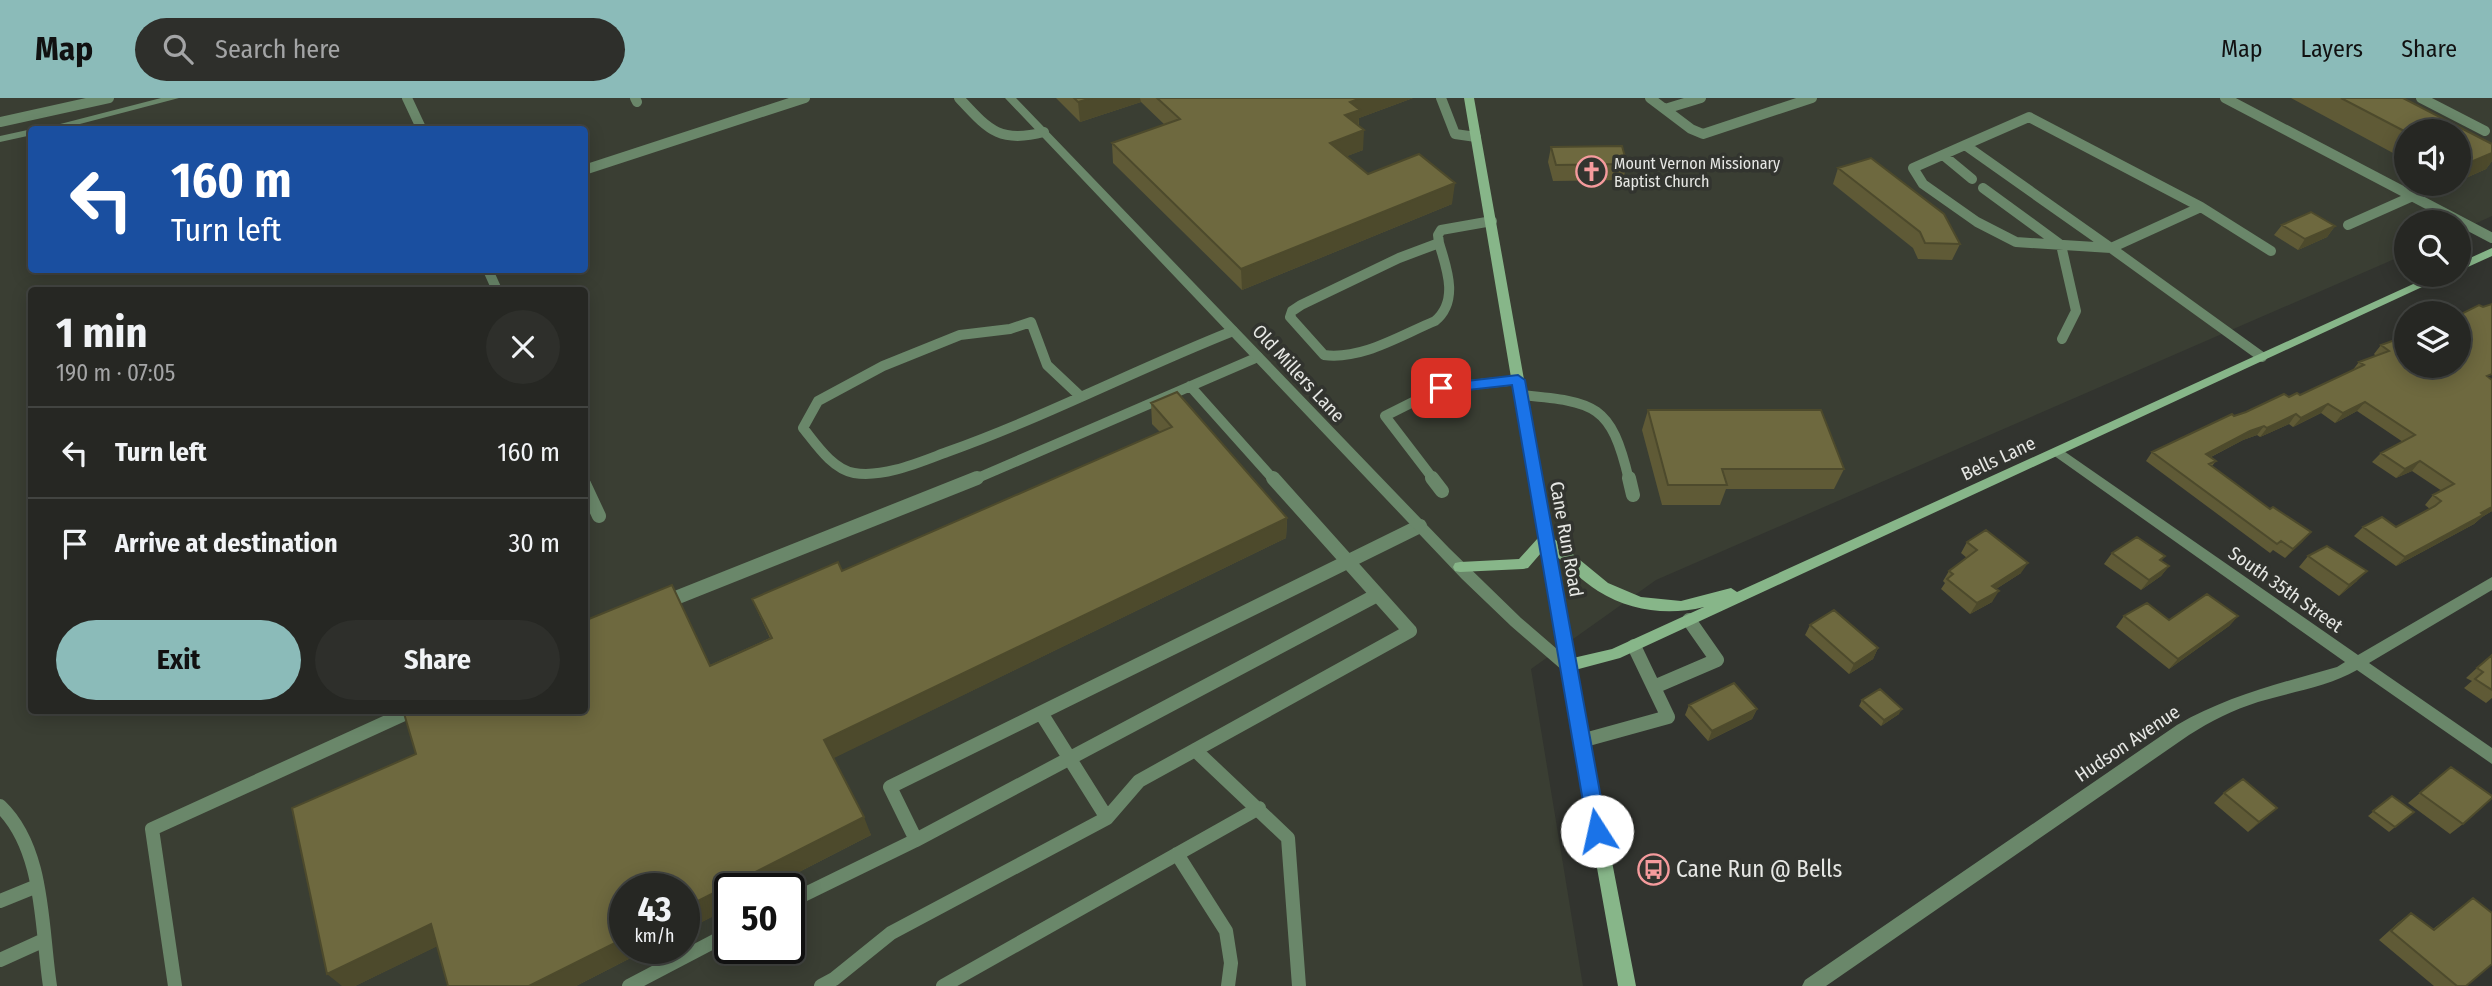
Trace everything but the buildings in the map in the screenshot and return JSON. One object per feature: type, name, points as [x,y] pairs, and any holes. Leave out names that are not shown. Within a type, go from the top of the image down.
[{"type":"main road","name":"Cane Run Road","points":[[1469,98],[1567,666],[1627,986]]},
{"type":"main road","points":[[2471,262],[2492,252]]},
{"type":"main road","name":"Bells Lane","points":[[1567,666],[1615,654],[1634,646],[2416,287]]},
{"type":"main road","points":[[1460,568],[1523,564],[1545,538],[1603,587],[1639,603],[1681,607],[1770,584]]},
{"type":"street","points":[[58,126],[174,98]]},
{"type":"street","name":"Old Millers Lane","points":[[1010,98],[1460,568],[1517,626],[1567,666]]},
{"type":"street","points":[[0,139],[28,133]]},
{"type":"street","name":"South 35th Street","points":[[2058,452],[2492,757]]},
{"type":"street","name":"Hudson Avenue","points":[[1811,986],[2213,712],[2253,697],[2341,672],[2492,583]]},
{"type":"lane","points":[[0,122],[109,98]]},
{"type":"lane","points":[[407,98],[420,126]]},
{"type":"lane","points":[[588,169],[805,98]]},
{"type":"lane","points":[[959,98],[989,130],[999,136],[1013,139],[1044,132]]},
{"type":"lane","points":[[1441,98],[1455,134],[1476,137]]},
{"type":"lane","points":[[1650,98],[1703,134],[1812,98]]},
{"type":"lane","points":[[1665,109],[1701,98]]},
{"type":"lane","points":[[2225,98],[2394,186]]},
{"type":"lane","points":[[2421,98],[2485,131]]},
{"type":"lane","points":[[2201,207],[2111,248],[2016,242],[1977,222],[1923,184],[1913,168],[2028,117],[2201,207],[2271,251]]},
{"type":"lane","points":[[1965,145],[2262,357]]},
{"type":"lane","points":[[1943,155],[1972,178]]},
{"type":"lane","points":[[1983,188],[2061,245],[2076,311],[2062,339]]},
{"type":"lane","points":[[2348,225],[2413,196],[2492,237]]},
{"type":"lane","points":[[1439,243],[1399,258],[1301,305],[1292,311],[1290,317],[1324,355],[1330,357],[1352,353],[1435,321],[1446,313],[1448,303],[1446,269],[1438,235],[1441,230],[1492,222]]},
{"type":"lane","points":[[1081,397],[1052,373],[1041,359],[1031,322],[1010,329],[960,335],[883,366],[818,401],[803,428],[841,468],[868,474],[934,457],[1081,397],[1147,365],[1233,331]]},
{"type":"lane","points":[[649,608],[946,492],[1258,357]]},
{"type":"lane","points":[[1442,491],[1385,416],[1441,388],[1518,380]]},
{"type":"lane","points":[[821,986],[834,979],[891,933],[1107,818],[1139,781],[1410,631],[1190,386]]},
{"type":"lane","points":[[1521,395],[1558,399],[1584,406],[1604,416],[1614,428],[1633,495]]},
{"type":"lane","points":[[588,493],[599,516]]},
{"type":"lane","points":[[916,840],[890,787],[1420,526]]},
{"type":"lane","points":[[805,894],[916,840],[1377,595]]},
{"type":"lane","points":[[1654,687],[1717,660],[1689,620]]},
{"type":"lane","points":[[1581,741],[1668,717],[1634,646]]},
{"type":"lane","points":[[1041,713],[1107,818]]},
{"type":"lane","points":[[175,986],[152,830],[404,714]]},
{"type":"lane","points":[[1195,750],[1288,838],[1299,986]]},
{"type":"lane","points":[[0,806],[18,824],[37,886],[42,942],[50,986]]},
{"type":"lane","points":[[943,986],[1259,808]]},
{"type":"lane","points":[[1177,854],[1226,931],[1231,962],[1228,986]]},
{"type":"lane","points":[[0,901],[37,886]]},
{"type":"lane","points":[[629,986],[714,941]]},
{"type":"lane","points":[[0,960],[42,942]]},
{"type":"shaded area","points":[[0,98],[2492,98],[2492,216],[2471,226],[2471,210],[2394,210],[2394,259],[1656,580],[1531,669],[1583,986],[0,986]]},
{"type":"place","name":"Mount Vernon Missionary Baptist Church","points":[[1591,172]]},
{"type":"place","name":"Cane Run @ Bells","points":[[1653,869]]},
{"type":"route","points":[[1441,388],[1518,380],[1597,831]]}]
